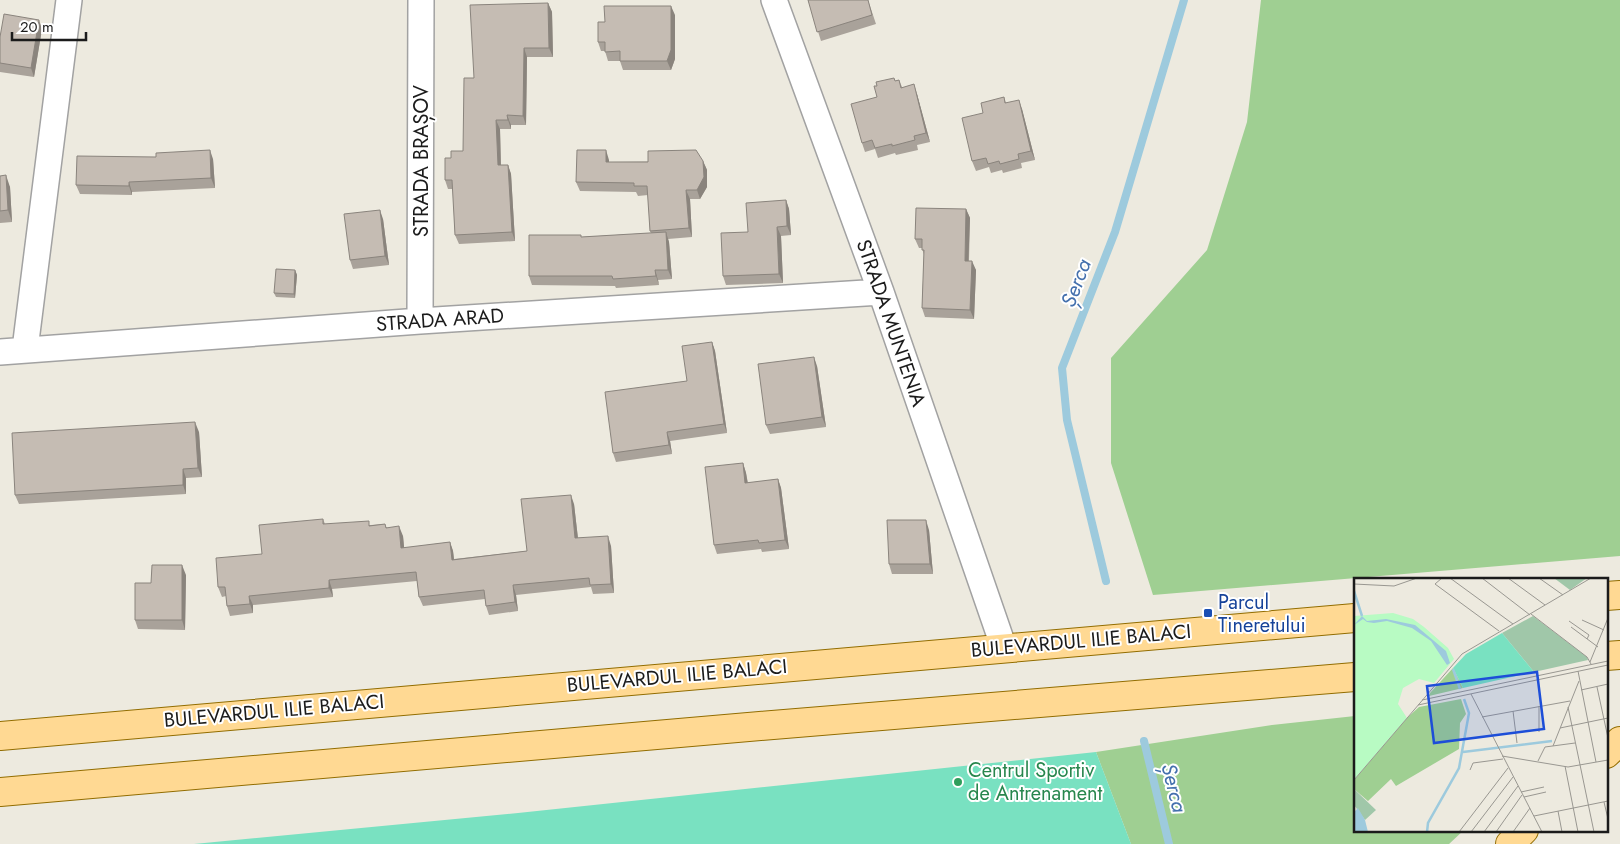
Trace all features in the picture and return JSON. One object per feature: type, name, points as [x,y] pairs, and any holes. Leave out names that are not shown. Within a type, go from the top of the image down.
[{"type":"main road","name":"BULEVARDUL ILIE BALACI","points":[[0,736],[1354,618]]},
{"type":"main road","points":[[0,792],[770,725],[1354,677]]},
{"type":"main road","points":[[1608,752],[1620,741]]},
{"type":"main road","points":[[1510,844],[1522,832]]},
{"type":"street","points":[[24,350],[69,0]]},
{"type":"street","name":"STRADA BRAȘOV","points":[[420,321],[421,0]]},
{"type":"street","name":"STRADA MUNTENIA","points":[[774,0],[881,292],[1004,648]]},
{"type":"street","name":"STRADA ARAD","points":[[0,352],[420,321],[881,292]]},
{"type":"green space","points":[[1261,0],[1620,0],[1620,556],[1153,595],[1111,463],[1111,358],[1207,250],[1247,122]]},
{"type":"green space","points":[[1354,716],[1354,832],[1462,832],[1449,844],[1131,844],[1096,752],[1272,725]]},
{"type":"green space","name":"Centrul Sportiv de Antrenament","points":[[1096,752],[1131,844],[194,844],[518,813]]},
{"type":"building","points":[[808,0],[868,0],[872,15],[817,32]]},
{"type":"building","points":[[548,3],[549,48],[524,48],[523,116],[507,115],[508,120],[496,120],[498,165],[508,165],[512,232],[455,235],[452,180],[445,180],[445,158],[451,158],[451,151],[463,151],[464,78],[474,78],[470,5]]},
{"type":"building","points":[[604,6],[671,6],[671,50],[667,61],[620,61],[620,51],[605,52],[605,42],[598,42],[598,22],[605,22]]},
{"type":"building","points":[[4,14],[39,20],[31,68],[0,63],[0,37]]},
{"type":"building","points":[[894,78],[895,81],[899,80],[901,88],[914,84],[926,133],[914,136],[915,140],[875,148],[872,140],[862,143],[851,104],[877,97],[874,86],[877,86],[876,82]]},
{"type":"building","points":[[1004,97],[1005,103],[1019,100],[1031,151],[1018,154],[1019,159],[1000,164],[999,161],[988,164],[986,158],[972,161],[962,118],[983,113],[981,103]]},
{"type":"building","points":[[210,150],[211,178],[129,182],[129,186],[76,185],[77,156],[156,157],[156,153]]},
{"type":"building","points":[[577,150],[606,150],[606,162],[648,162],[648,151],[696,150],[703,161],[704,177],[697,190],[686,190],[689,228],[650,231],[647,186],[634,186],[634,183],[576,182]]},
{"type":"building","points":[[6,175],[8,210],[0,211],[0,176]]},
{"type":"building","points":[[786,200],[787,226],[777,227],[779,274],[723,276],[721,233],[748,232],[746,203]]},
{"type":"building","points":[[916,208],[966,209],[965,261],[972,261],[970,310],[922,308],[924,250],[922,250],[922,239],[915,239]]},
{"type":"building","points":[[380,210],[385,256],[350,260],[344,214]]},
{"type":"building","points":[[666,232],[668,270],[655,270],[656,276],[613,279],[612,276],[529,276],[529,235],[581,235],[581,237]]},
{"type":"building","points":[[276,269],[295,270],[294,294],[274,293]]},
{"type":"building","points":[[712,342],[724,424],[667,432],[669,445],[613,453],[605,392],[687,381],[682,346]]},
{"type":"building","points":[[814,357],[822,417],[766,425],[758,364]]},
{"type":"building","points":[[195,422],[198,468],[183,469],[183,485],[15,495],[12,433]]},
{"type":"building","points":[[743,463],[745,483],[778,479],[785,540],[759,543],[758,540],[714,545],[705,467]]},
{"type":"building","points":[[571,495],[575,538],[608,536],[611,584],[590,585],[589,578],[513,585],[515,602],[486,606],[484,590],[419,597],[416,572],[329,580],[329,588],[249,596],[250,604],[227,606],[225,587],[218,587],[216,558],[262,554],[259,525],[323,519],[323,524],[369,521],[369,526],[385,524],[386,528],[399,526],[401,548],[450,542],[452,560],[527,551],[521,499]]},
{"type":"building","points":[[887,520],[926,520],[930,564],[889,564]]},
{"type":"building","points":[[152,565],[182,565],[182,620],[135,620],[135,583],[151,583]]},
{"type":"waterway","name":"Șerca","points":[[1106,581],[1067,420],[1062,368],[1115,232],[1184,0]]},
{"type":"waterway","name":"Șerca","points":[[1144,741],[1169,844]]},
{"type":"place","name":"Parcul Tineretului","points":[[1208,613]]},
{"type":"place","name":"Centrul Sportiv de Antrenament","points":[[958,782]]}]
